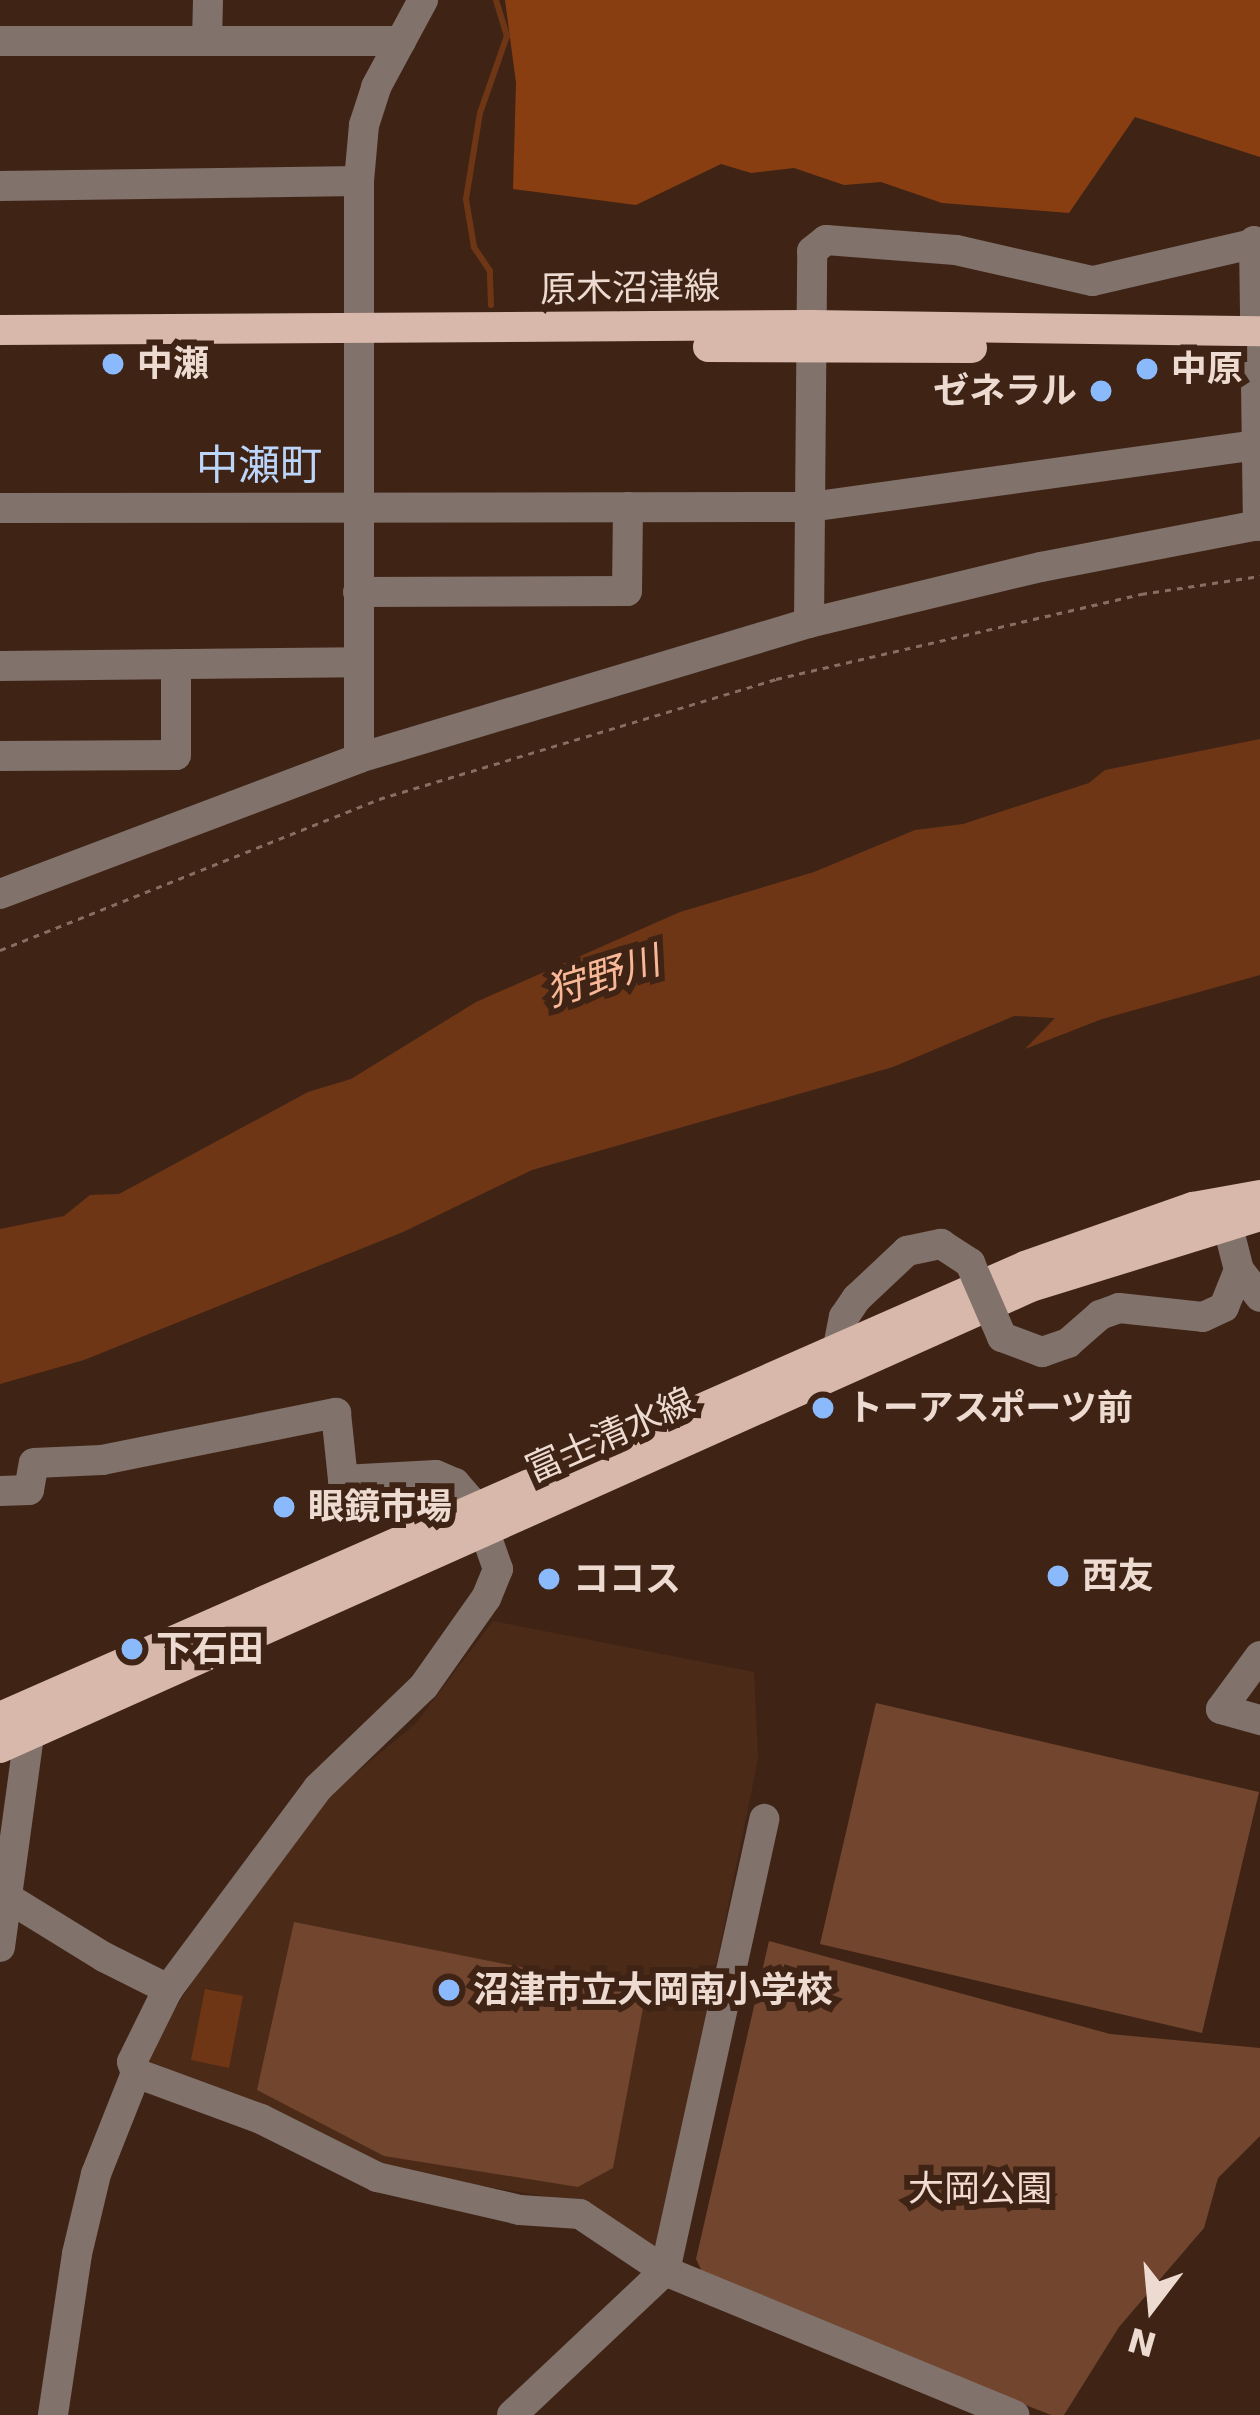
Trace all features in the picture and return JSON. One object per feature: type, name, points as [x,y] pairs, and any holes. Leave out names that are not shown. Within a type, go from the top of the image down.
[{"type":"main road","name":"原木沼津線","points":[[0,330],[362,337]]},
{"type":"main road","name":"原木沼津線","points":[[0,345],[362,337],[1256,340]]},
{"type":"main road","name":"富士清水線","points":[[482,1520],[838,1347],[1024,1266],[1193,1207],[1260,1195]]},
{"type":"main road","name":"富士清水線","points":[[0,1748],[16,1720],[1031,1287],[1260,1216]]},
{"type":"street","points":[[207,41],[208,0]]},
{"type":"street","points":[[359,758],[359,181],[364,125],[376,87],[423,0]]},
{"type":"street","points":[[0,41],[400,41]]},
{"type":"street","points":[[0,187],[359,181]]},
{"type":"street","points":[[0,894],[359,758],[809,623],[1041,566],[1259,526],[1257,242],[1093,280],[956,250],[826,240],[812,251],[809,623]]},
{"type":"street","points":[[0,508],[810,507],[1256,445]]},
{"type":"street","points":[[358,592],[627,591],[628,507]]},
{"type":"street","points":[[0,666],[358,662]]},
{"type":"street","points":[[0,756],[176,755],[176,664]]},
{"type":"street","points":[[1227,1223],[1239,1270],[1260,1298]]},
{"type":"street","points":[[838,1347],[844,1317],[857,1298],[908,1251],[941,1244],[970,1262],[1002,1337],[1042,1352],[1068,1343],[1100,1316],[1119,1308],[1203,1317],[1225,1307],[1239,1270]]},
{"type":"street","points":[[0,1491],[29,1490],[34,1463],[102,1460],[336,1413],[343,1480],[436,1475],[455,1483],[482,1520],[496,1556],[495,1581],[424,1686],[318,1788],[168,1989],[132,2062],[136,2073],[96,2174],[77,2254],[53,2415]]},
{"type":"street","points":[[1260,1656],[1221,1709],[1260,1720]]},
{"type":"street","points":[[0,1947],[16,1720]]},
{"type":"street","points":[[512,2415],[664,2271],[764,1819]]},
{"type":"street","points":[[4,1895],[104,1957],[168,1989]]},
{"type":"street","points":[[136,2073],[261,2119],[377,2177],[520,2210],[580,2214],[664,2271],[954,2402],[1015,2415]]},
{"type":"path","points":[[0,950],[379,799],[776,680],[1142,594],[1260,576]]},
{"type":"shaded area","points":[[505,0],[1260,0],[1260,157],[1135,117],[1069,213],[942,203],[881,182],[844,185],[794,168],[751,173],[721,164],[636,205],[513,189],[516,83]]},
{"type":"shaded area","name":"沼津市立大岡南小学校","points":[[493,1621],[754,1672],[758,1759],[658,2253],[586,2203],[384,2170],[143,2058],[231,1922],[330,1795],[416,1723]]},
{"type":"green space","points":[[876,1703],[1259,1792],[1202,2033],[820,1944]]},
{"type":"green space","points":[[294,1922],[646,1992],[613,2168],[578,2187],[384,2156],[257,2090]]},
{"type":"green space","name":"大岡公園","points":[[769,1941],[1110,2034],[1260,2048],[1260,2136],[1218,2178],[1204,2228],[1119,2327],[1064,2415],[1051,2415],[705,2278],[696,2259]]},
{"type":"water","name":"狩野川","points":[[1260,739],[1260,975],[1102,1019],[1025,1049],[1055,1018],[1014,1016],[893,1067],[532,1170],[403,1232],[84,1360],[0,1384],[0,1229],[64,1216],[90,1195],[119,1194],[308,1092],[351,1079],[476,1002],[680,912],[814,872],[915,830],[963,824],[1089,783],[1105,770]]},
{"type":"water","points":[[205,1989],[243,1996],[229,2068],[191,2060]]},
{"type":"waterway","points":[[491,305],[490,271],[474,247],[466,199],[480,113],[507,36],[496,0]]},
{"type":"place","name":"中瀬","points":[[113,364]]},
{"type":"place","name":"中原","points":[[1147,369]]},
{"type":"place","name":"ゼネラル","points":[[1101,391]]},
{"type":"place","name":"トーアスポーツ前","points":[[823,1408]]},
{"type":"place","name":"眼鏡市場","points":[[284,1507]]},
{"type":"place","name":"西友","points":[[1058,1576]]},
{"type":"place","name":"ココス","points":[[549,1579]]},
{"type":"place","name":"下石田","points":[[132,1649]]},
{"type":"place","name":"沼津市立大岡南小学校","points":[[449,1990]]},
{"type":"district","name":"中瀬町","points":[[259,466]]}]
